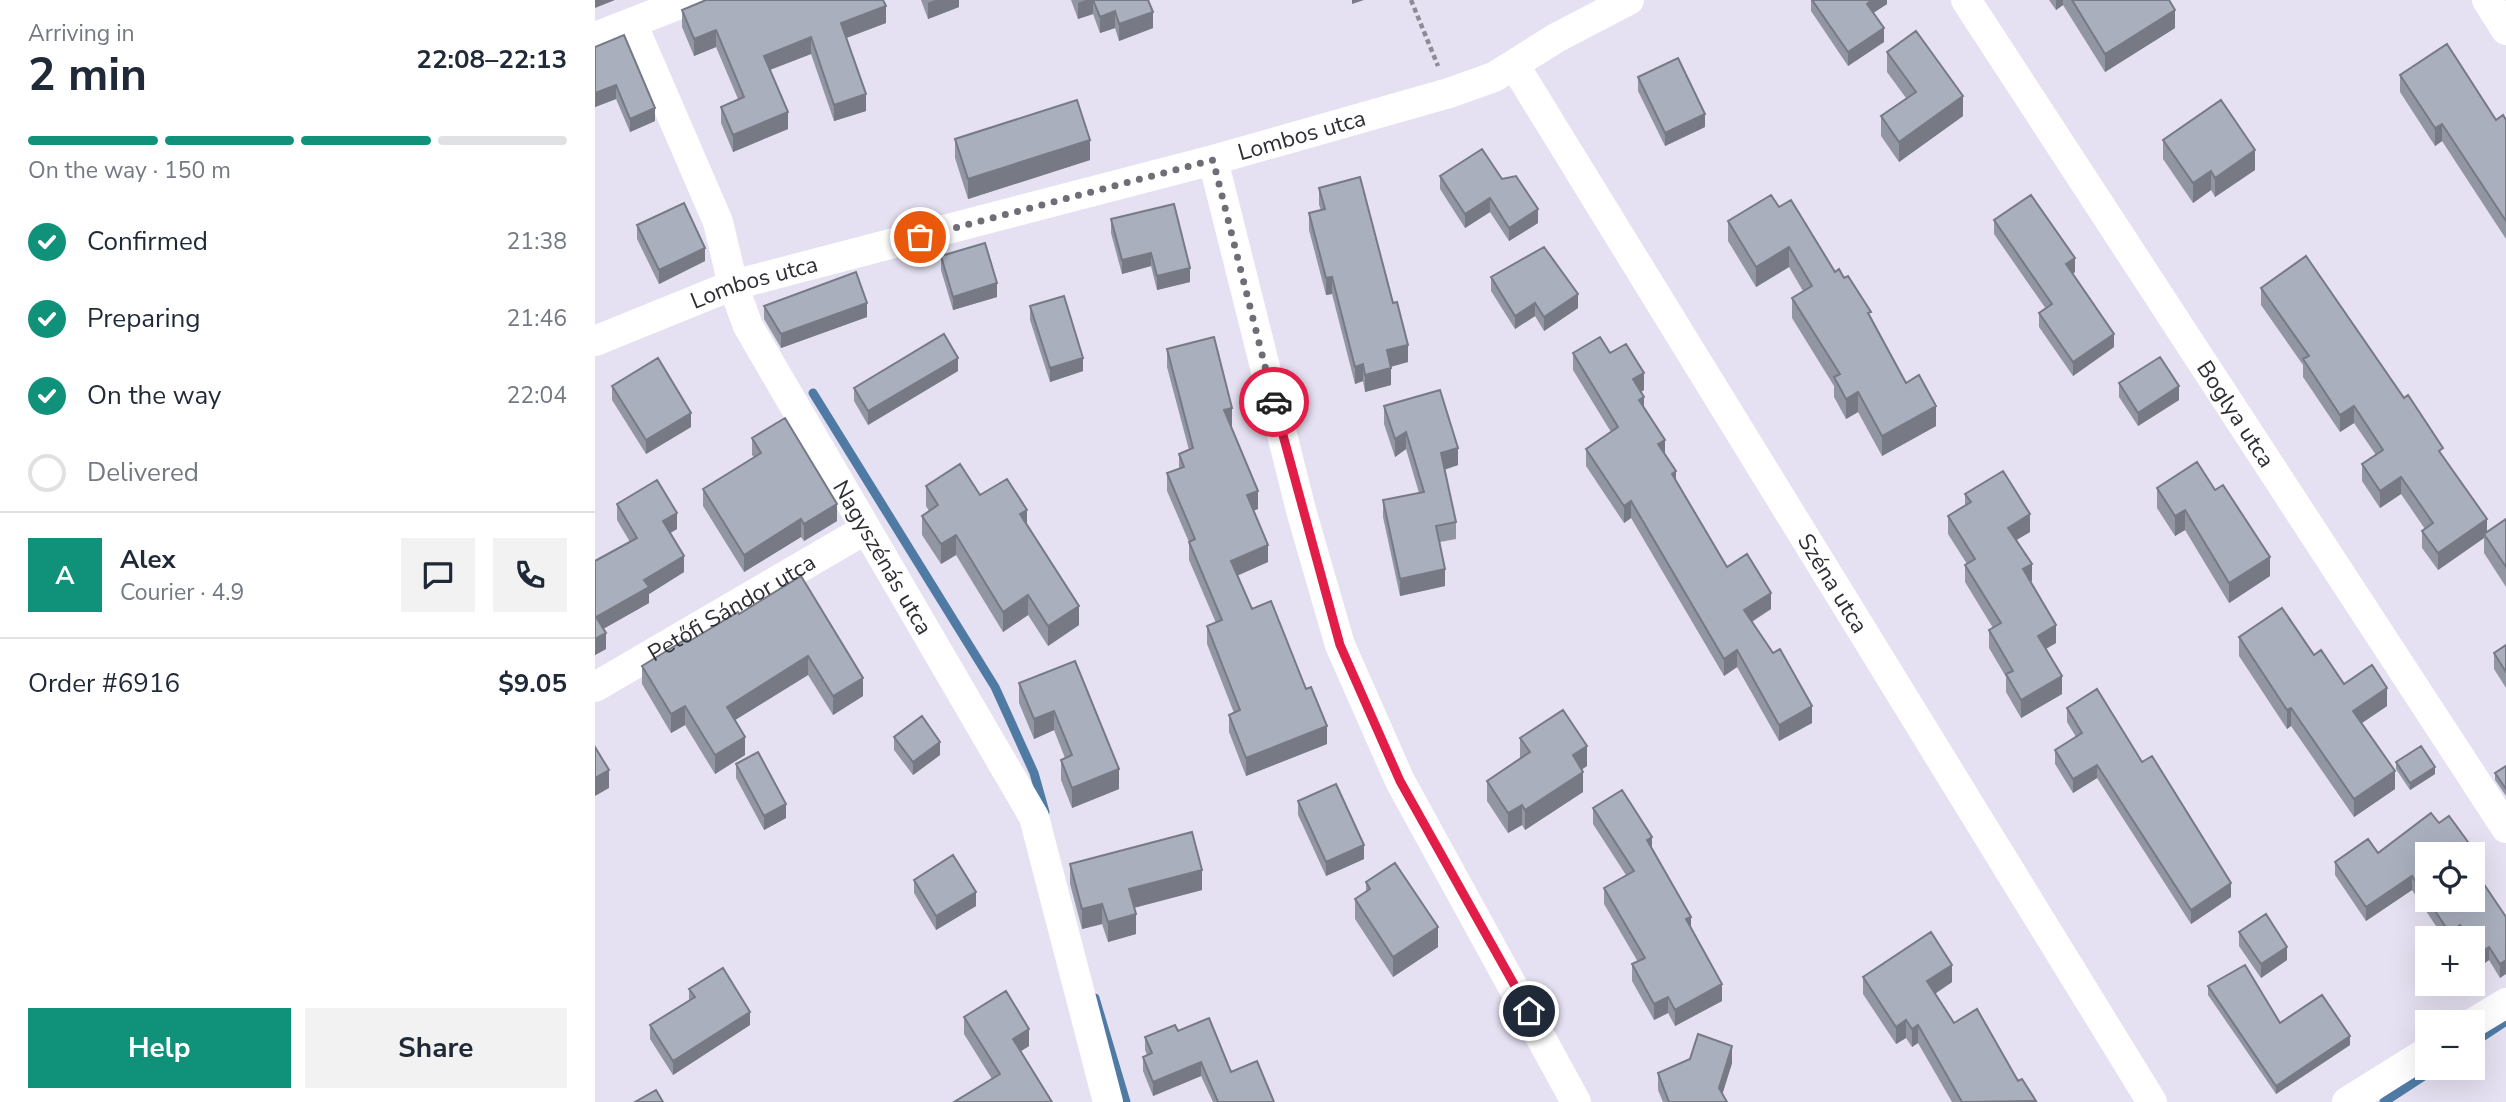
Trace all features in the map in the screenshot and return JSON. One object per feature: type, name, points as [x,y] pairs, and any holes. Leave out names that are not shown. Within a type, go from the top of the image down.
[{"type":"street","points":[[595,37],[690,0]]},
{"type":"street","name":"Lombos utca","points":[[595,341],[733,285],[1213,160],[1449,93],[1494,77],[1556,38],[1629,0]]},
{"type":"street","name":"Boglya utca","points":[[1966,0],[2506,828]]},
{"type":"street","points":[[2487,0],[2506,30]]},
{"type":"street","name":"Nagyszénás utca","points":[[632,23],[718,222],[733,285],[748,326],[1034,817],[1108,1102]]},
{"type":"street","name":"Széna utca","points":[[1515,66],[2152,1102]]},
{"type":"street","points":[[1213,160],[1302,514],[1340,645],[1400,781],[1576,1102]]},
{"type":"street","name":"Petőfi Sándor utca","points":[[595,687],[866,529]]},
{"type":"street","points":[[2485,1016],[2506,1003]]},
{"type":"street","points":[[2347,1102],[2415,1060]]},
{"type":"path","points":[[1411,0],[1449,93]]},
{"type":"building","points":[[706,0],[883,0],[886,6],[841,23],[866,94],[834,105],[811,37],[764,56],[788,112],[733,135],[721,107],[744,97],[716,30],[694,39],[682,10]]},
{"type":"building","points":[[1093,0],[1148,0],[1153,12],[1119,24],[1115,11],[1100,17]]},
{"type":"building","points":[[1812,0],[1872,0],[1867,4],[1884,28],[1848,52]]},
{"type":"building","points":[[2072,0],[2169,0],[2175,10],[2105,54]]},
{"type":"building","points":[[1916,31],[1963,96],[1899,142],[1881,116],[1916,92],[1887,52]]},
{"type":"building","points":[[624,35],[655,108],[630,119],[616,85],[595,93],[595,47]]},
{"type":"building","points":[[2447,44],[2496,120],[2503,115],[2506,120],[2506,221],[2442,124],[2435,128],[2400,75]]},
{"type":"building","points":[[1678,58],[1705,114],[1665,133],[1638,77]]},
{"type":"building","points":[[1077,100],[1090,140],[968,179],[955,139]]},
{"type":"building","points":[[2221,100],[2255,150],[2215,178],[2211,171],[2193,183],[2163,140]]},
{"type":"building","points":[[1482,149],[1502,179],[1516,176],[1538,209],[1509,228],[1490,198],[1465,214],[1440,176]]},
{"type":"building","points":[[1360,177],[1393,303],[1397,302],[1408,345],[1387,350],[1391,368],[1365,375],[1363,364],[1355,367],[1332,277],[1326,278],[1309,213],[1325,209],[1319,188]]},
{"type":"building","points":[[1771,195],[1779,207],[1791,200],[1835,272],[1839,269],[1844,278],[1848,276],[1871,312],[1868,313],[1906,383],[1919,375],[1936,406],[1882,436],[1858,392],[1846,399],[1834,377],[1840,374],[1792,298],[1812,286],[1789,247],[1756,267],[1728,221]]},
{"type":"building","points":[[2031,195],[2075,258],[2066,264],[2114,334],[2073,362],[2039,313],[2052,304],[1994,220]]},
{"type":"building","points":[[684,203],[705,248],[659,270],[637,225]]},
{"type":"building","points":[[1174,204],[1190,268],[1157,276],[1151,253],[1122,260],[1111,219]]},
{"type":"building","points":[[985,243],[997,283],[953,297],[941,256]]},
{"type":"building","points":[[1544,247],[1578,294],[1544,317],[1535,303],[1515,316],[1491,277]]},
{"type":"building","points":[[2306,256],[2404,398],[2408,395],[2443,448],[2439,451],[2487,519],[2438,553],[2422,531],[2433,523],[2401,477],[2380,491],[2362,464],[2383,450],[2354,406],[2340,415],[2303,359],[2309,356],[2261,288]]},
{"type":"building","points":[[856,272],[867,303],[781,334],[764,306]]},
{"type":"building","points":[[1064,296],[1083,358],[1050,368],[1030,306]]},
{"type":"building","points":[[944,334],[958,358],[868,411],[854,388]]},
{"type":"building","points":[[1214,337],[1232,408],[1224,410],[1258,491],[1247,495],[1268,545],[1231,561],[1252,609],[1271,601],[1306,689],[1311,687],[1327,726],[1246,758],[1229,715],[1240,710],[1207,626],[1222,620],[1189,542],[1195,539],[1167,473],[1184,467],[1179,454],[1193,448],[1167,349]]},
{"type":"building","points":[[1600,337],[1610,353],[1626,344],[1644,373],[1633,379],[1644,397],[1639,400],[1665,440],[1658,444],[1676,471],[1672,474],[1727,567],[1747,554],[1771,593],[1744,610],[1773,653],[1780,649],[1812,706],[1779,725],[1737,650],[1724,659],[1631,501],[1624,506],[1586,449],[1618,427],[1573,353]]},
{"type":"building","points":[[2160,357],[2179,386],[2138,413],[2119,383]]},
{"type":"building","points":[[658,358],[691,413],[646,440],[612,386]]},
{"type":"building","points":[[1440,390],[1458,448],[1441,453],[1456,522],[1436,526],[1445,569],[1400,579],[1383,500],[1424,492],[1406,432],[1395,439],[1384,406]]},
{"type":"building","points":[[785,418],[837,504],[804,524],[801,519],[744,555],[703,489],[761,453],[752,438]]},
{"type":"building","points":[[2197,462],[2215,490],[2223,485],[2270,557],[2229,583],[2185,510],[2175,516],[2157,488]]},
{"type":"building","points":[[960,464],[980,495],[1007,479],[1027,510],[1020,514],[1079,606],[1048,626],[1028,595],[1003,612],[956,535],[941,544],[922,516],[938,505],[926,486]]},
{"type":"building","points":[[2003,471],[2030,514],[2008,528],[2032,564],[2023,569],[2056,625],[2038,636],[2062,676],[2021,700],[2006,674],[2013,671],[1989,630],[2001,623],[1965,565],[1975,559],[1948,516],[1971,502],[1965,494]]},
{"type":"building","points":[[657,480],[677,513],[663,521],[684,556],[644,580],[649,587],[596,617],[606,633],[595,639],[595,561],[637,538],[617,504]]},
{"type":"building","points":[[2506,519],[2506,567],[2484,534]]},
{"type":"building","points":[[801,576],[863,678],[833,696],[808,656],[727,707],[745,737],[715,755],[685,706],[671,714],[642,666],[686,639],[688,642],[738,612],[739,614]]},
{"type":"building","points":[[2282,608],[2314,655],[2321,650],[2344,684],[2372,665],[2387,688],[2353,711],[2395,771],[2354,799],[2291,708],[2287,710],[2239,637]]},
{"type":"building","points":[[2506,645],[2506,672],[2494,653]]},
{"type":"building","points":[[1075,661],[1119,769],[1072,788],[1061,760],[1072,755],[1054,711],[1034,719],[1019,683]]},
{"type":"building","points":[[2097,689],[2142,762],[2152,756],[2231,883],[2191,910],[2097,765],[2073,779],[2055,750],[2082,733],[2067,708]]},
{"type":"building","points":[[1563,710],[1587,746],[1573,755],[1583,772],[1525,810],[1522,805],[1508,813],[1487,781],[1530,752],[1520,738]]},
{"type":"building","points":[[922,716],[940,742],[913,762],[894,737]]},
{"type":"building","points":[[2421,746],[2435,767],[2410,783],[2396,762]]},
{"type":"building","points":[[595,747],[609,770],[595,778]]},
{"type":"building","points":[[758,752],[786,804],[764,816],[736,764]]},
{"type":"building","points":[[2506,766],[2506,789],[2495,773]]},
{"type":"building","points":[[1336,784],[1364,845],[1326,862],[1298,801]]},
{"type":"building","points":[[1622,790],[1652,837],[1647,840],[1691,917],[1686,919],[1722,984],[1675,1010],[1668,997],[1654,1004],[1632,964],[1645,958],[1604,888],[1634,871],[1593,808]]},
{"type":"building","points":[[2431,813],[2439,823],[2449,816],[2468,842],[2415,842],[2415,881],[2412,876],[2366,907],[2335,862],[2368,839],[2378,853]]},
{"type":"building","points":[[1192,832],[1202,870],[1129,889],[1136,914],[1108,922],[1102,904],[1082,909],[1070,864]]},
{"type":"building","points":[[953,855],[976,892],[936,916],[914,880]]},
{"type":"building","points":[[1395,863],[1438,927],[1393,957],[1355,899],[1370,889],[1366,882]]},
{"type":"building","points":[[2485,886],[2506,917],[2506,960],[2500,964],[2489,947],[2485,949],[2485,926],[2445,926],[2436,912],[2485,912]]},
{"type":"building","points":[[2266,914],[2287,947],[2261,964],[2239,932]]},
{"type":"building","points":[[1931,932],[1952,965],[1927,981],[1954,1023],[1977,1009],[2018,1081],[2022,1079],[2036,1101],[1962,1102],[1918,1025],[1912,1029],[1906,1020],[1896,1027],[1863,977]]},
{"type":"building","points":[[2245,965],[2280,1023],[2322,995],[2350,1036],[2276,1086],[2208,986]]},
{"type":"building","points":[[723,968],[750,1012],[673,1061],[650,1025],[695,997],[689,989]]},
{"type":"building","points":[[1006,991],[1029,1029],[1013,1039],[1052,1102],[954,1102],[1000,1074],[964,1017]]},
{"type":"building","points":[[1209,1018],[1231,1072],[1257,1061],[1274,1102],[1218,1102],[1201,1062],[1153,1082],[1143,1057],[1152,1053],[1145,1037],[1175,1025],[1178,1031]]},
{"type":"building","points":[[1698,1034],[1732,1046],[1719,1088],[1727,1102],[1669,1102],[1658,1073],[1690,1059]]},
{"type":"building","points":[[656,1090],[663,1102],[635,1102]]},
{"type":"waterway","points":[[813,393],[995,687],[1034,773],[1045,812]]},
{"type":"waterway","points":[[1095,998],[1126,1102]]},
{"type":"waterway","points":[[2485,1035],[2506,1021]]},
{"type":"waterway","points":[[2384,1102],[2418,1080]]},
{"type":"way so far","points":[[920,237],[1213,160],[1274,402]]},
{"type":"route","points":[[1274,402],[1302,514],[1340,645],[1400,781],[1529,1011]]}]
